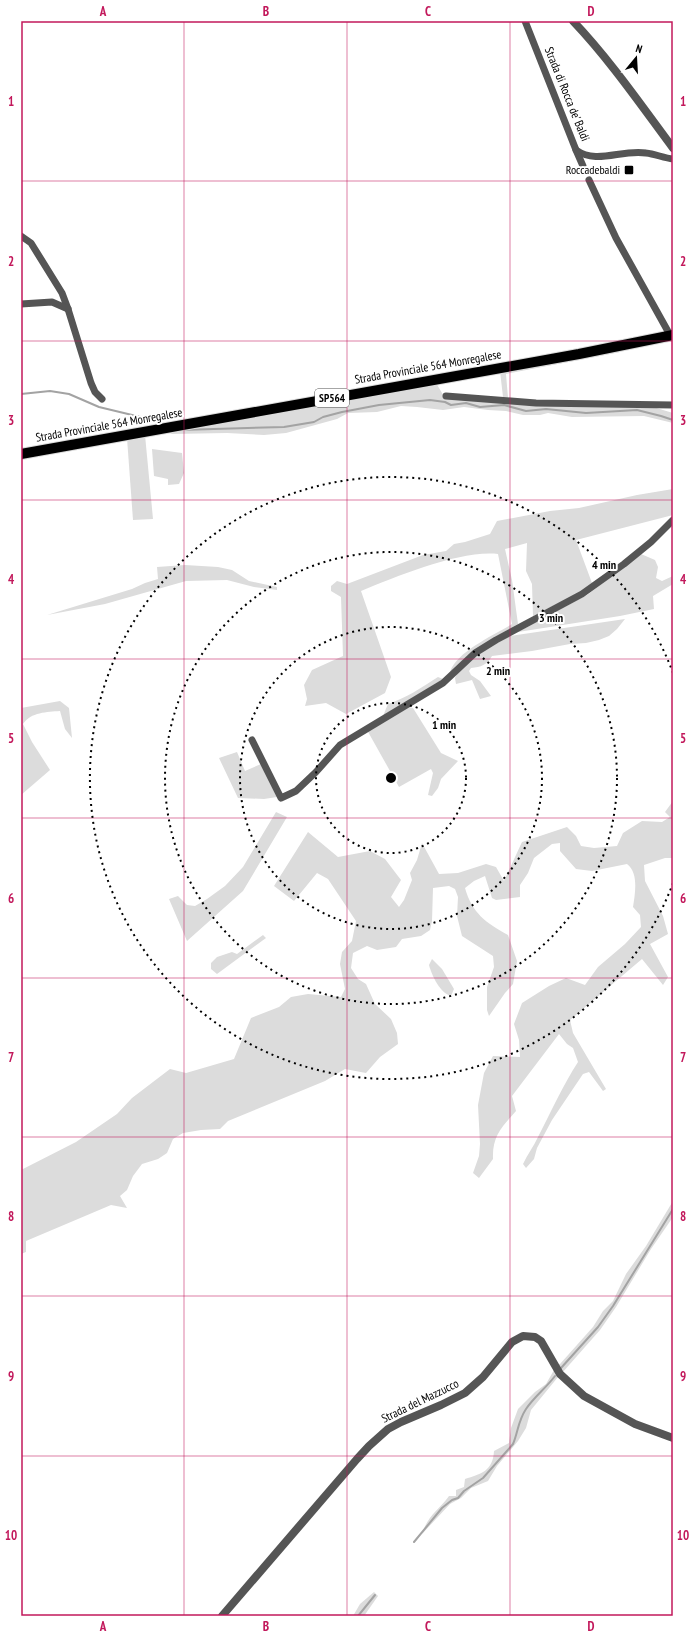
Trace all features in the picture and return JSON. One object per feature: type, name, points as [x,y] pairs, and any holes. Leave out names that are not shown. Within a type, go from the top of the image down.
[{"type":"main road","name":"Strada Provinciale 564 Monregalese","points":[[21,454],[564,356],[671,335]]},
{"type":"street","name":"Strada di Rocca de' Baldi","points":[[525,21],[576,150],[583,156],[594,158],[630,152],[646,153],[673,159]]},
{"type":"street","points":[[573,21],[608,62],[673,148]]},
{"type":"street","points":[[576,150],[583,166]]},
{"type":"street","points":[[588,180],[616,238],[671,335]]},
{"type":"street","points":[[21,236],[31,243],[62,293],[95,392],[102,399]]},
{"type":"street","points":[[21,304],[52,302],[68,308]]},
{"type":"street","points":[[446,396],[536,403],[673,405]]},
{"type":"street","points":[[252,740],[281,798],[287,796],[296,791],[316,772],[340,745],[443,683],[475,653],[485,646],[582,594],[624,564],[651,542],[673,520]]},
{"type":"street","name":"Strada del Mazzucco","points":[[222,1616],[357,1459],[380,1436],[401,1422],[465,1393],[483,1378],[517,1338],[529,1336],[541,1341],[560,1374],[584,1396],[635,1424],[673,1438]]},
{"type":"shaded area","points":[[618,349],[620,352],[506,374],[508,398],[503,397],[500,371]]},
{"type":"shaded area","points":[[436,383],[445,398],[653,407],[673,413],[673,423],[644,416],[572,417],[548,413],[540,415],[523,415],[506,411],[464,407],[443,410],[401,406],[377,412],[348,413],[337,419],[286,433],[264,435],[227,433],[172,434],[167,431]]},
{"type":"shaded area","points":[[145,435],[153,519],[133,520],[127,438]]},
{"type":"shaded area","points":[[152,449],[182,453],[184,473],[179,484],[168,485],[168,479],[154,476]]},
{"type":"shaded area","points":[[673,489],[673,515],[576,540],[592,583],[579,593],[533,616],[532,584],[526,571],[527,543],[505,549],[512,580],[518,624],[482,646],[450,672],[460,658],[468,651],[512,624],[498,554],[466,556],[429,565],[361,591],[391,677],[385,693],[346,714],[326,703],[305,706],[307,699],[304,685],[312,670],[343,656],[341,597],[331,591],[331,586],[337,581],[347,584],[423,555],[446,551],[454,544],[490,534],[497,521],[550,511],[579,508],[637,495]]},
{"type":"shaded area","points":[[641,554],[655,560],[658,567],[656,578],[662,581],[673,576],[673,584],[653,596],[654,609],[620,616],[518,632],[587,595]]},
{"type":"shaded area","points":[[185,565],[218,567],[232,570],[249,581],[277,587],[277,590],[254,587],[227,580],[186,581],[105,604],[47,615],[132,589],[158,579],[157,567]]},
{"type":"shaded area","points":[[625,619],[609,636],[599,640],[492,656],[488,662],[483,665],[471,668],[469,671],[471,675],[480,681],[491,696],[480,699],[472,680],[456,684],[455,678],[457,674],[467,663],[488,648],[510,636]]},
{"type":"shaded area","points":[[438,677],[443,679],[383,716],[388,704],[407,696]]},
{"type":"shaded area","points":[[60,701],[69,708],[72,738],[65,729],[60,711],[45,712],[35,715],[26,720],[23,724],[32,742],[50,770],[21,795],[21,708]]},
{"type":"shaded area","points":[[409,707],[413,708],[441,753],[458,761],[441,779],[438,788],[432,796],[428,795],[433,773],[431,769],[399,787],[367,730]]},
{"type":"shaded area","points":[[237,752],[245,771],[261,764],[277,797],[264,799],[238,798],[219,758]]},
{"type":"shaded area","points":[[673,801],[673,858],[665,858],[644,865],[645,881],[663,916],[668,934],[650,944],[668,977],[663,985],[642,959],[570,1020],[573,1033],[606,1089],[603,1091],[589,1072],[583,1074],[552,1120],[537,1148],[534,1159],[526,1168],[523,1164],[562,1089],[578,1062],[573,1048],[567,1044],[559,1034],[512,1096],[516,1111],[499,1132],[494,1144],[493,1159],[479,1178],[473,1173],[479,1156],[480,1144],[478,1105],[484,1073],[493,1056],[520,1057],[519,1040],[514,1024],[522,1003],[549,986],[566,978],[585,985],[598,967],[625,944],[641,927],[640,915],[633,907],[635,896],[635,878],[631,868],[627,864],[592,871],[576,869],[560,851],[560,843],[552,844],[534,858],[528,873],[520,885],[520,897],[496,900],[492,898],[485,876],[474,881],[465,888],[476,911],[493,926],[508,935],[517,961],[513,984],[489,1016],[487,1010],[487,987],[494,967],[493,956],[462,936],[457,916],[458,897],[455,889],[449,886],[433,888],[432,921],[430,930],[421,936],[402,939],[396,947],[377,950],[367,946],[353,953],[351,968],[358,979],[366,984],[375,1004],[391,1019],[397,1033],[398,1044],[380,1057],[366,1073],[345,1069],[325,1081],[228,1121],[220,1129],[183,1133],[173,1139],[167,1153],[158,1159],[142,1164],[133,1176],[127,1190],[120,1196],[127,1208],[111,1205],[26,1241],[26,1252],[21,1254],[21,1170],[76,1142],[117,1114],[132,1098],[170,1069],[186,1073],[234,1059],[251,1018],[279,1007],[291,997],[308,994],[341,997],[345,989],[340,964],[342,952],[352,941],[356,921],[328,879],[317,873],[294,901],[274,886],[308,832],[338,857],[370,851],[385,859],[401,880],[391,897],[399,907],[404,900],[412,880],[410,873],[417,860],[422,843],[439,874],[458,873],[486,864],[496,867],[504,881],[522,842],[567,827],[576,836],[581,846],[594,848],[617,846],[623,833],[642,821],[662,822],[670,817],[665,812]]},
{"type":"shaded area","points":[[276,812],[287,817],[243,891],[187,941],[169,899],[178,896],[187,905],[195,906],[225,886],[243,867]]},
{"type":"shaded area","points":[[263,935],[266,938],[217,974],[211,969],[211,963],[217,957],[232,952],[237,954]]},
{"type":"shaded area","points":[[432,959],[442,969],[454,989],[451,996],[440,988],[434,979],[429,965]]},
{"type":"shaded area","points":[[673,1201],[673,1217],[651,1249],[616,1307],[600,1330],[562,1373],[557,1364],[560,1364],[593,1327],[603,1311],[613,1301],[626,1274],[646,1246]]},
{"type":"shaded area","points":[[554,1370],[558,1377],[531,1410],[526,1428],[518,1441],[497,1466],[488,1481],[471,1488],[461,1498],[450,1504],[422,1534],[427,1522],[449,1496],[456,1496],[456,1490],[464,1487],[465,1479],[485,1471],[491,1463],[494,1451],[509,1443],[511,1428],[518,1409],[535,1392],[546,1384]]},
{"type":"shaded area","points":[[374,1592],[378,1596],[364,1616],[353,1616],[360,1604]]},
{"type":"waterway","points":[[21,394],[50,391],[69,394],[99,407],[157,421]]},
{"type":"waterway","points":[[180,430],[284,427],[314,422],[323,417],[342,412],[379,405],[430,400],[445,402],[451,405],[466,403],[480,407],[504,405],[526,411],[546,409],[586,413],[637,410],[673,420]]},
{"type":"waterway","points":[[561,1368],[598,1327],[613,1306],[673,1209]]},
{"type":"waterway","points":[[414,1542],[442,1508],[452,1500],[458,1498],[464,1491],[483,1478],[513,1444],[521,1418],[526,1409],[555,1376]]},
{"type":"waterway","points":[[358,1616],[375,1595]]},
{"type":"place","name":"Roccadebaldi","points":[[629,170]]}]
